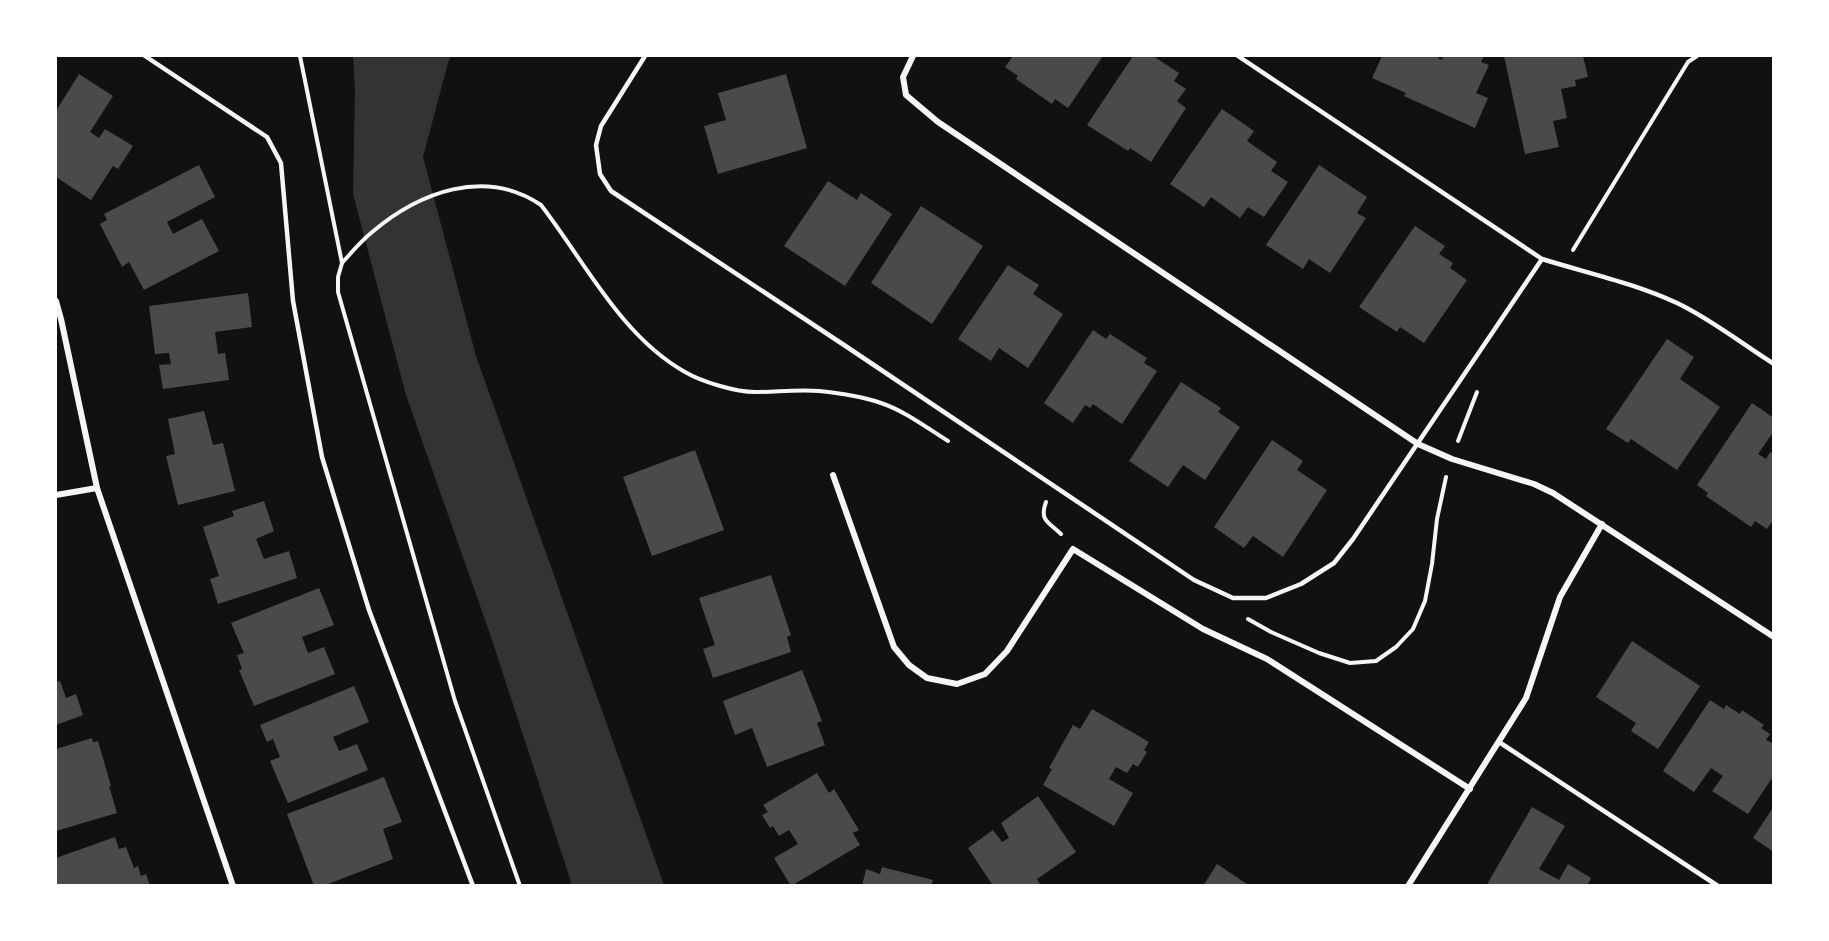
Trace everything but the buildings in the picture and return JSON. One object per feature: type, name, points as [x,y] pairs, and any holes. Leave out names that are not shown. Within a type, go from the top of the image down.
[{"type":"street","points":[[913,56],[903,77],[906,95],[938,122],[1418,444],[1452,459],[1534,484],[1553,493],[1773,637]]},
{"type":"street","points":[[56,301],[97,488],[233,885]]},
{"type":"street","points":[[832,475],[894,647],[909,665],[927,678],[957,684],[985,674],[1007,651],[1073,549],[1203,629],[1267,659],[1470,789]]},
{"type":"street","points":[[56,495],[97,488]]},
{"type":"street","points":[[1408,885],[1526,698],[1560,597],[1602,524]]},
{"type":"lane","points":[[145,56],[267,137],[281,163],[293,301],[322,457],[369,610],[473,885]]},
{"type":"lane","points":[[645,56],[601,126],[596,146],[600,174],[611,191],[1194,580],[1233,598],[1266,598],[1301,584],[1334,563],[1353,539],[1542,259]]},
{"type":"lane","points":[[1238,56],[1542,259],[1589,272],[1677,303],[1773,364]]},
{"type":"lane","points":[[1499,742],[1718,885]]},
{"type":"path","points":[[300,56],[342,263],[338,277],[338,292],[455,701],[520,885]]},
{"type":"path","points":[[1563,266],[1688,62],[1697,56]]},
{"type":"path","points":[[342,263],[371,233],[428,197]]},
{"type":"path","points":[[1462,429],[1483,383]]},
{"type":"path","points":[[1047,501],[1043,512],[1046,522],[1058,531],[1073,549]]},
{"type":"shaded area","points":[[353,56],[451,56],[423,157],[476,356],[664,885],[572,885],[491,637],[406,395],[353,194],[355,90]]}]
